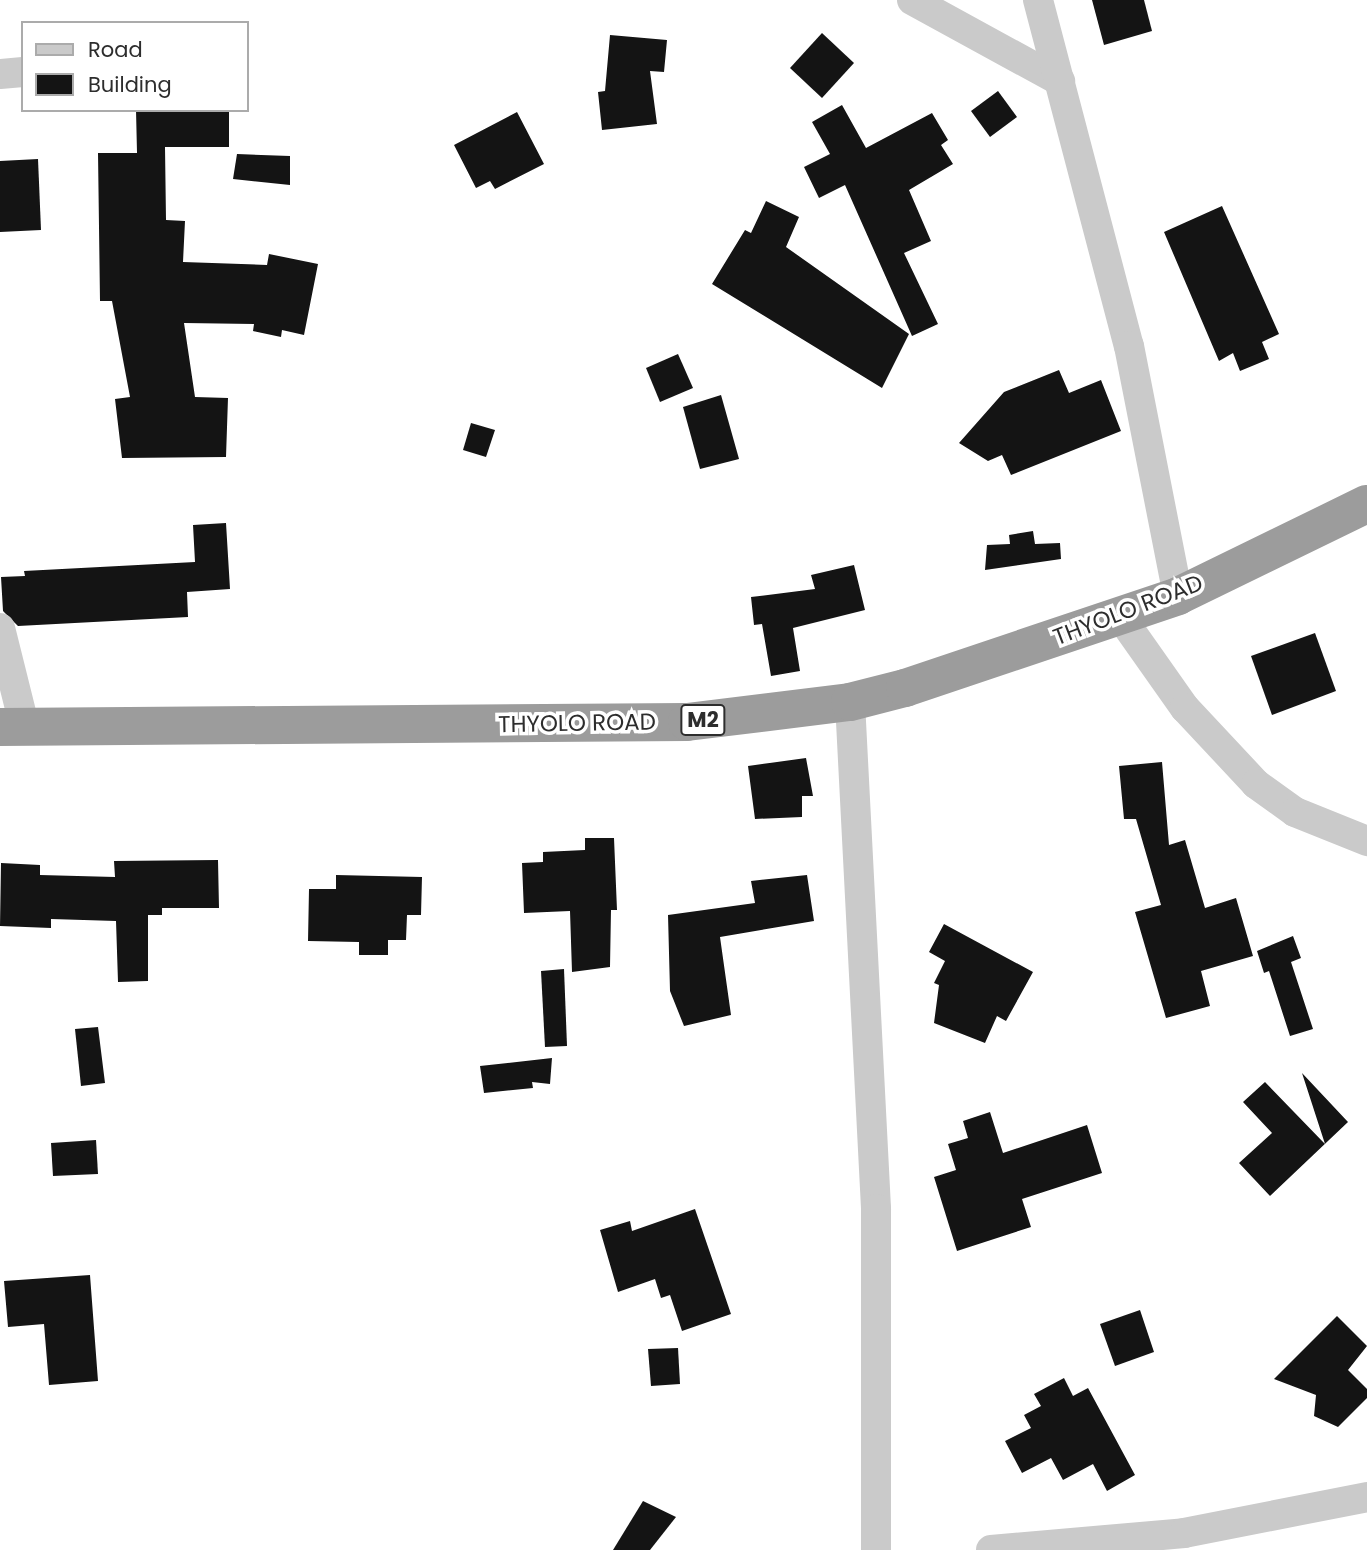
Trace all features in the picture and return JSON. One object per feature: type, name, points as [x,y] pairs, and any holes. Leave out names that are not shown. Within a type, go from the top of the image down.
[{"type":"highway","name":"THYOLO ROAD","points":[[13,728],[687,722],[850,702],[1178,596],[1367,504]]},
{"type":"street","points":[[912,0],[1060,81]]},
{"type":"street","points":[[1038,0],[1129,346],[1178,596]]},
{"type":"street","points":[[0,74],[21,72]]},
{"type":"street","points":[[1119,616],[1185,708],[1256,784],[1295,812],[1367,841]]},
{"type":"street","points":[[0,628],[13,728]]},
{"type":"street","points":[[850,702],[876,1209],[876,1550]]},
{"type":"street","points":[[991,1550],[1184,1533],[1367,1497]]},
{"type":"building","points":[[1092,0],[1144,0],[1152,31],[1104,45]]},
{"type":"building","points":[[822,33],[854,63],[822,98],[790,68]]},
{"type":"building","points":[[610,35],[667,40],[664,72],[650,71],[657,124],[602,130],[598,92],[605,91]]},
{"type":"building","points":[[998,91],[1017,117],[990,137],[971,111]]},
{"type":"building","points":[[842,105],[866,148],[932,113],[948,140],[941,145],[953,164],[909,190],[931,241],[904,253],[938,324],[912,336],[845,185],[819,198],[804,167],[830,154],[812,122]]},
{"type":"building","points":[[136,112],[229,112],[229,147],[165,147],[166,220],[185,221],[183,262],[267,265],[269,254],[318,264],[304,335],[282,330],[281,337],[253,331],[254,324],[184,323],[195,397],[228,398],[226,457],[122,458],[115,399],[130,397],[112,301],[100,301],[98,153],[137,153]]},
{"type":"building","points":[[517,112],[544,164],[495,189],[490,181],[476,188],[454,145]]},
{"type":"building","points":[[237,154],[290,156],[290,185],[233,179]]},
{"type":"building","points":[[38,159],[41,230],[0,232],[0,161]]},
{"type":"building","points":[[766,201],[799,217],[786,247],[909,334],[882,388],[712,284],[745,230],[751,233]]},
{"type":"building","points":[[1222,206],[1279,334],[1262,342],[1269,359],[1240,371],[1233,353],[1219,361],[1164,232]]},
{"type":"building","points":[[678,354],[693,388],[660,402],[646,368]]},
{"type":"building","points":[[1059,370],[1069,393],[1101,380],[1121,431],[1011,475],[1002,455],[988,461],[959,443],[1004,392]]},
{"type":"building","points":[[721,395],[739,459],[700,469],[683,407]]},
{"type":"building","points":[[471,423],[495,430],[486,457],[463,450]]},
{"type":"building","points":[[226,523],[230,589],[187,592],[188,617],[18,626],[3,611],[1,577],[25,576],[24,571],[195,562],[193,525]]},
{"type":"building","points":[[1033,531],[1035,544],[1060,543],[1061,559],[985,570],[987,545],[1010,544],[1009,535]]},
{"type":"building","points":[[854,565],[865,610],[793,628],[800,671],[771,676],[762,624],[754,625],[751,597],[815,589],[811,575]]},
{"type":"building","points":[[1315,633],[1336,691],[1272,715],[1251,656]]},
{"type":"building","points":[[806,758],[813,796],[802,796],[802,817],[755,819],[748,766]]},
{"type":"building","points":[[1162,762],[1169,845],[1185,840],[1205,908],[1236,898],[1253,956],[1201,971],[1210,1006],[1166,1018],[1135,912],[1161,905],[1136,819],[1124,819],[1119,766]]},
{"type":"building","points":[[585,838],[614,838],[617,910],[611,910],[610,967],[572,972],[570,911],[524,913],[522,863],[543,862],[543,852],[585,850]]},
{"type":"building","points":[[218,860],[219,908],[162,908],[162,915],[148,915],[148,981],[118,982],[116,921],[51,919],[51,928],[0,926],[1,863],[40,865],[40,875],[115,877],[114,861]]},
{"type":"building","points":[[336,875],[422,877],[421,915],[407,915],[406,940],[388,940],[388,955],[359,955],[359,942],[308,941],[309,889],[336,889]]},
{"type":"building","points":[[807,875],[814,921],[720,937],[731,1015],[684,1026],[670,991],[668,915],[755,903],[751,881]]},
{"type":"building","points":[[944,924],[1033,972],[1006,1021],[997,1016],[985,1043],[934,1023],[939,985],[934,983],[945,961],[929,952]]},
{"type":"building","points":[[1293,936],[1301,958],[1291,962],[1313,1029],[1290,1036],[1269,971],[1264,973],[1257,951]]},
{"type":"building","points":[[564,969],[567,1046],[545,1047],[541,971]]},
{"type":"building","points":[[98,1027],[105,1083],[81,1086],[75,1029]]},
{"type":"building","points":[[552,1058],[550,1084],[532,1082],[533,1088],[484,1093],[480,1066]]},
{"type":"building","points":[[1302,1073],[1348,1122],[1325,1144]]},
{"type":"building","points":[[1265,1082],[1325,1144],[1270,1196],[1239,1163],[1272,1133],[1243,1102]]},
{"type":"building","points":[[990,1112],[1003,1153],[1087,1125],[1102,1173],[1022,1199],[1031,1227],[957,1251],[934,1177],[956,1170],[948,1144],[968,1138],[963,1121]]},
{"type":"building","points":[[96,1140],[98,1174],[53,1176],[51,1143]]},
{"type":"building","points":[[695,1209],[731,1314],[682,1331],[670,1295],[661,1298],[655,1279],[618,1292],[600,1230],[630,1221],[632,1231]]},
{"type":"building","points":[[90,1275],[98,1381],[49,1385],[44,1324],[8,1327],[4,1281]]},
{"type":"building","points":[[1140,1310],[1154,1352],[1115,1366],[1100,1324]]},
{"type":"building","points":[[1337,1316],[1367,1346],[1348,1370],[1367,1389],[1367,1398],[1338,1427],[1314,1416],[1316,1395],[1274,1379]]},
{"type":"building","points":[[678,1348],[680,1384],[651,1386],[648,1349]]},
{"type":"building","points":[[1064,1378],[1073,1396],[1088,1388],[1135,1475],[1107,1491],[1093,1464],[1063,1480],[1051,1458],[1022,1473],[1005,1441],[1031,1428],[1024,1415],[1041,1406],[1034,1394]]},
{"type":"building","points":[[643,1501],[676,1517],[650,1550],[613,1550]]}]
